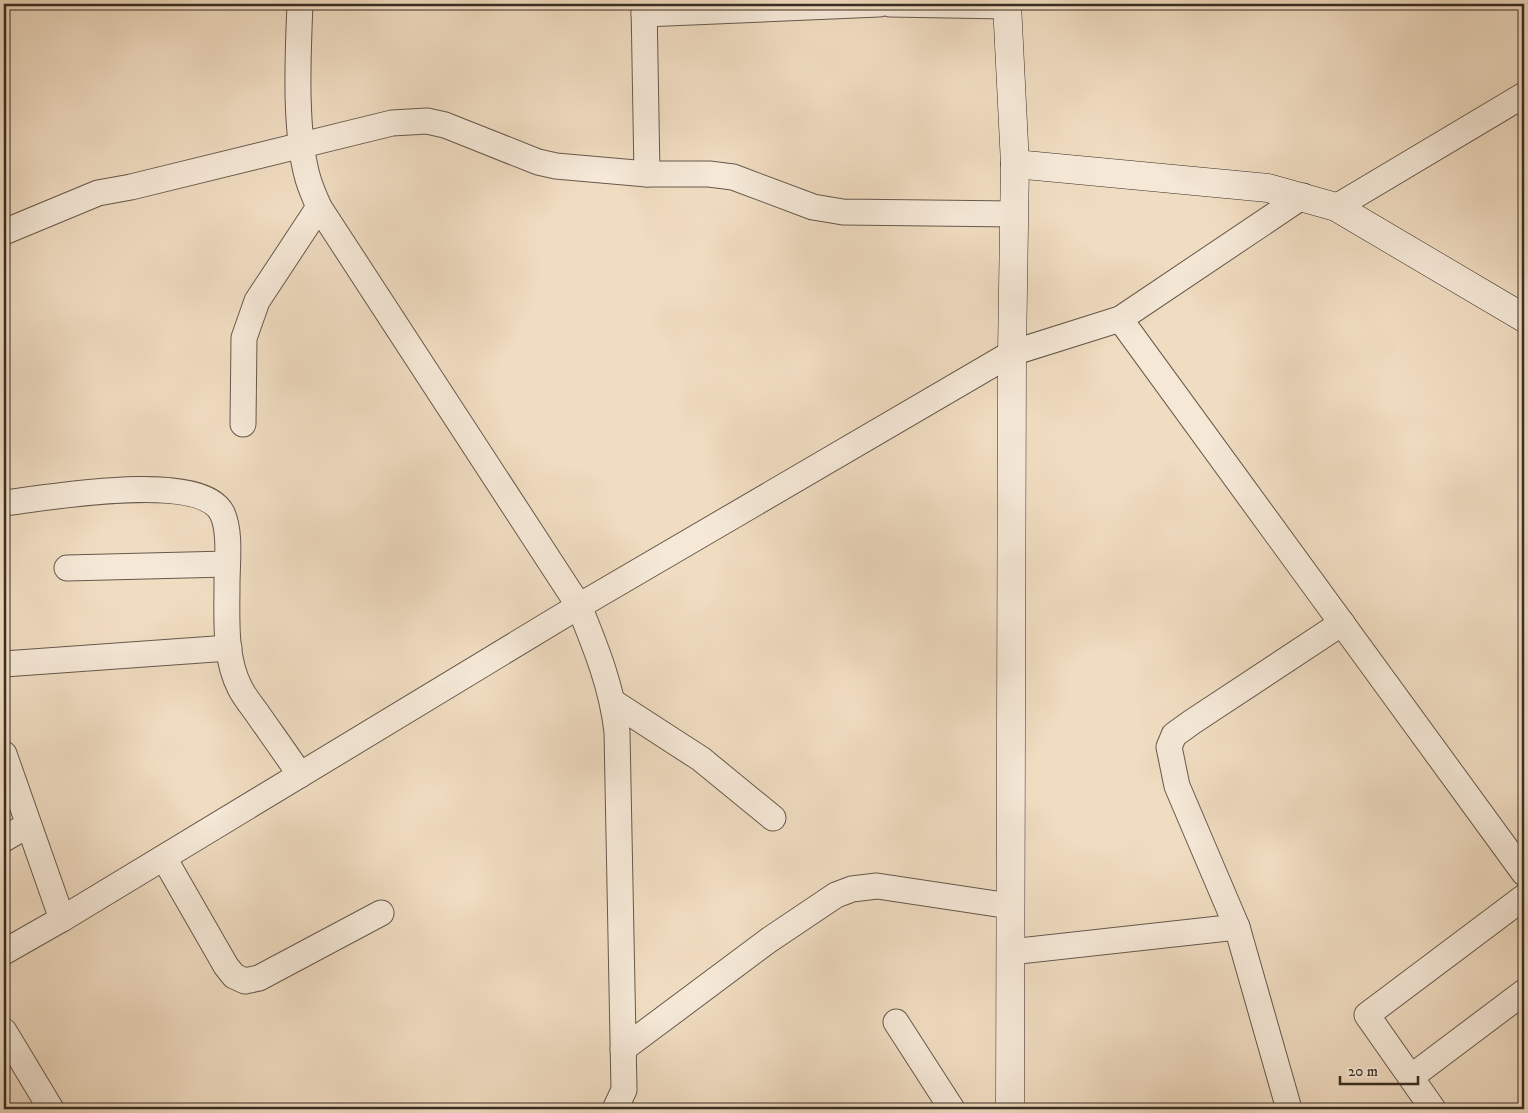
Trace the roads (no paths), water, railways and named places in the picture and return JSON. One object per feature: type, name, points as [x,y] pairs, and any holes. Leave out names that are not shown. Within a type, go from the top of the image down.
[{"type":"main road","points":[[1007,5],[1015,164],[1012,353],[1010,1109]]},
{"type":"main road","points":[[1015,164],[1268,188],[1303,196],[1336,207],[1524,318]]},
{"type":"street","points":[[300,4],[298,54],[301,145],[308,179],[319,208],[580,606],[614,702],[617,732],[624,1090],[615,1109]]},
{"type":"street","points":[[647,174],[644,9],[879,4]]},
{"type":"street","points":[[890,4],[1007,5]]},
{"type":"street","points":[[1336,207],[1524,95]]},
{"type":"street","points":[[4,232],[98,193],[131,187],[392,123],[427,121],[469,133],[538,162],[556,166],[647,174],[709,174],[733,177],[813,207],[843,212],[1014,214]]},
{"type":"street","points":[[4,952],[164,858],[580,606],[1012,353],[1120,319],[1303,196]]},
{"type":"street","points":[[243,424],[244,338],[257,301],[319,208]]},
{"type":"street","points":[[1120,319],[1524,872]]},
{"type":"street","points":[[4,503],[121,489],[166,490],[196,494],[213,501],[222,514],[228,542],[227,634],[240,688],[300,775]]},
{"type":"street","points":[[67,568],[227,564]]},
{"type":"street","points":[[1289,1109],[1237,927],[1178,786],[1169,747],[1174,735],[1192,722],[1342,623]]},
{"type":"street","points":[[4,664],[229,648]]},
{"type":"street","points":[[614,702],[701,758],[773,818]]},
{"type":"street","points":[[4,754],[62,919]]},
{"type":"street","points":[[4,839],[28,825]]},
{"type":"street","points":[[164,858],[226,966],[234,976],[245,981],[259,978],[381,913]]},
{"type":"street","points":[[623,1049],[769,940],[836,895],[844,892],[877,886],[1010,906]]},
{"type":"street","points":[[1433,1109],[1367,1015],[1524,897]]},
{"type":"street","points":[[1010,952],[1237,927]]},
{"type":"street","points":[[1411,1077],[1524,992]]},
{"type":"street","points":[[896,1022],[952,1109]]},
{"type":"street","points":[[4,1031],[51,1109]]}]
